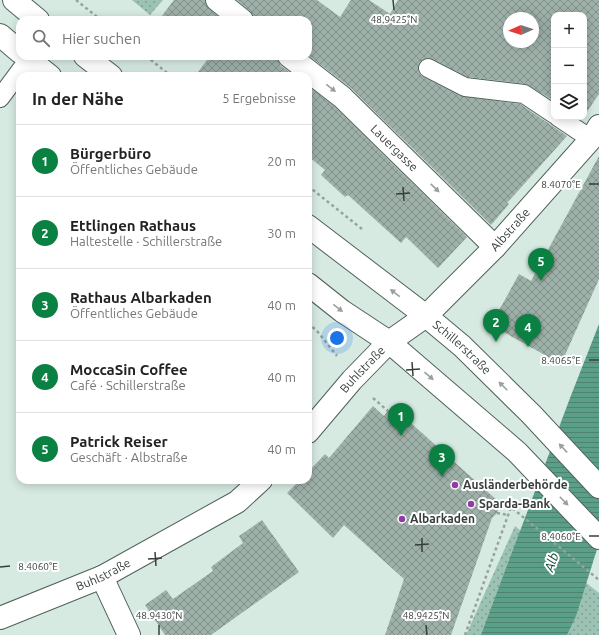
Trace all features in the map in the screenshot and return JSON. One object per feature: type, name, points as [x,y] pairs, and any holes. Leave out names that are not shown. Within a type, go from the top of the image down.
[{"type":"street","points":[[14,0],[33,16]]},
{"type":"street","points":[[217,0],[237,16]]},
{"type":"street","points":[[0,35],[16,48]]},
{"type":"street","points":[[30,60],[45,72]]},
{"type":"street","points":[[90,60],[106,72]]},
{"type":"street","name":"Lauergasse","points":[[294,60],[310,72]]},
{"type":"street","name":"Lauergasse","points":[[312,74],[342,97],[495,247]]},
{"type":"street","name":"Albstraße","points":[[426,316],[495,247],[595,132]]},
{"type":"street","name":"Schillerstraße","points":[[312,229],[426,316],[462,346],[531,414],[599,487]]},
{"type":"street","points":[[312,287],[342,311],[389,342],[518,452],[599,538]]},
{"type":"street","name":"Buhlstraße","points":[[312,427],[352,380],[389,342],[426,316]]},
{"type":"street","name":"Buhlstraße","points":[[0,618],[102,577],[237,502],[257,484]]},
{"type":"street","points":[[102,577],[129,635]]},
{"type":"lane","points":[[0,98],[23,60]]},
{"type":"lane","points":[[428,68],[465,87],[524,94],[551,112]]},
{"type":"lane","name":"Albstraße","points":[[565,120],[595,132]]},
{"type":"path","points":[[76,0],[96,16]]},
{"type":"path","points":[[151,60],[166,72]]},
{"type":"path","points":[[312,189],[366,233]]},
{"type":"path","points":[[312,327],[317,331]]},
{"type":"path","points":[[465,635],[511,507],[599,580]]},
{"type":"path","points":[[497,513],[508,515]]},
{"type":"shaded area","points":[[132,0],[163,0],[150,15]]},
{"type":"shaded area","points":[[515,526],[599,593],[599,635],[466,635]]},
{"type":"water","name":"Alb","points":[[599,324],[599,543],[576,616],[567,635],[481,635],[570,398]]},
{"type":"building","points":[[174,0],[205,0],[209,9],[217,16],[162,16]]},
{"type":"building","points":[[237,0],[317,0],[340,17],[351,0],[369,0],[390,14],[398,0],[599,0],[599,94],[587,112],[587,12],[551,12],[551,99],[526,84],[468,77],[433,59],[428,58],[423,59],[419,63],[419,73],[423,77],[460,96],[520,104],[567,136],[507,203],[509,204],[491,225],[351,88],[312,58],[312,16],[253,16],[250,11]]},
{"type":"building","points":[[207,60],[278,60],[281,66],[289,72],[198,72]]},
{"type":"building","points":[[312,89],[334,106],[467,237],[438,268],[406,237],[401,243],[348,195],[345,197],[321,175],[325,170],[312,159]]},
{"type":"building","points":[[599,156],[599,279],[561,364],[491,325],[519,274],[531,281]]},
{"type":"building","name":"Albarkaden","points":[[373,406],[384,416],[392,406],[499,502],[497,513],[492,518],[451,635],[385,635],[404,579],[344,525],[333,538],[287,493],[296,484],[312,484],[312,468],[325,454],[329,458]]},
{"type":"building","points":[[262,520],[299,572],[211,635],[165,635],[145,605],[166,590],[173,599],[213,571],[211,567],[243,543],[239,536]]},
{"type":"place","name":"Patrick Reiser","points":[[541,281]]},
{"type":"place","name":"Ettlingen Rathaus","points":[[496,342]]},
{"type":"place","name":"MoccaSin Coffee","points":[[528,347]]},
{"type":"place","name":"Bürgerbüro","points":[[401,436]]},
{"type":"place","name":"Rathaus Albarkaden","points":[[442,477]]},
{"type":"place","name":"Ausländerbehörde","points":[[455,485]]},
{"type":"place","name":"Sparda-Bank","points":[[471,504]]},
{"type":"place","name":"Albarkaden","points":[[402,519]]}]
